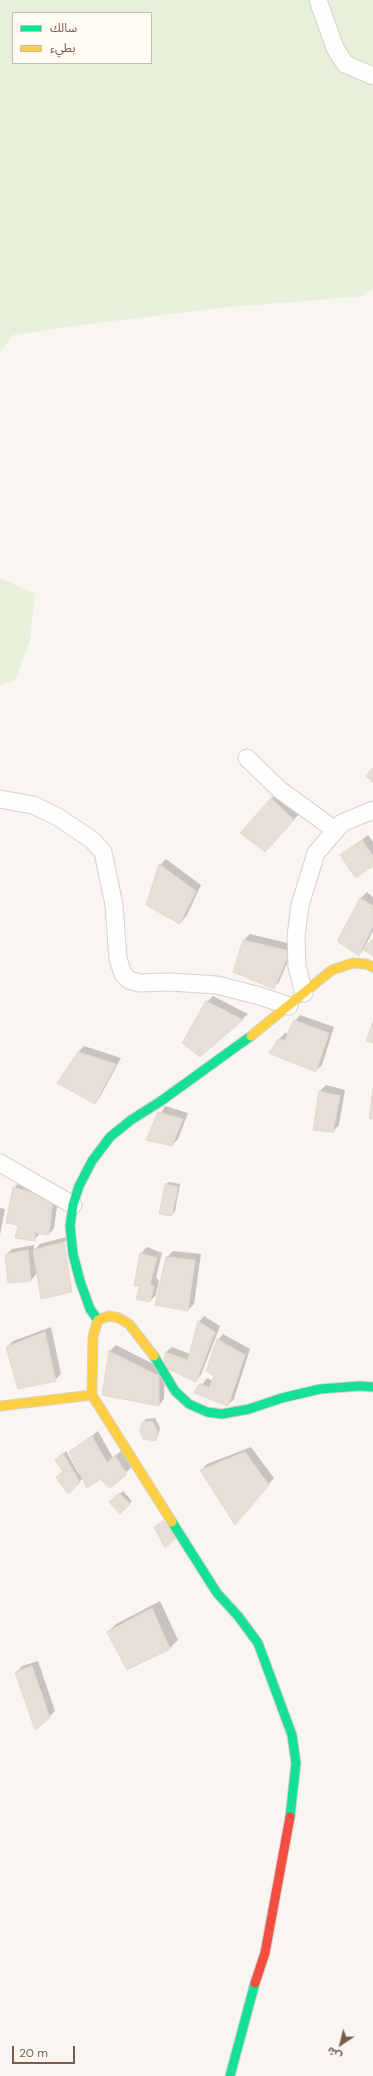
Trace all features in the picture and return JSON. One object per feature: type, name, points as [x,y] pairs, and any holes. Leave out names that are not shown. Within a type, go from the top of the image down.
[{"type":"street","points":[[318,0],[335,48],[345,64],[373,76]]},
{"type":"street","points":[[247,758],[280,790],[336,830]]},
{"type":"street","points":[[0,799],[33,805],[58,817],[92,840],[103,852],[114,905],[118,959],[123,974],[129,980],[140,983],[170,982],[216,985],[289,1006]]},
{"type":"street","points":[[304,993],[297,959],[296,936],[300,905],[316,852],[342,823],[373,810]]},
{"type":"street","points":[[98,1320],[90,1309],[73,1254],[70,1226],[73,1205],[79,1186],[92,1161],[110,1137],[131,1120],[161,1101],[237,1047],[332,970],[353,963],[366,964],[373,967]]},
{"type":"street","points":[[0,1163],[73,1205]]},
{"type":"street","points":[[98,1320],[110,1316],[120,1318],[129,1324],[149,1349],[175,1391],[189,1404],[207,1412],[222,1414],[249,1409],[282,1398],[320,1389],[360,1386],[373,1387]]},
{"type":"street","points":[[98,1320],[93,1336],[92,1349],[92,1395],[95,1402],[217,1593],[238,1616],[258,1643],[292,1735],[296,1763],[289,1822],[278,1874],[265,1953],[253,1990],[230,2076]]},
{"type":"street","points":[[0,1406],[92,1395]]},
{"type":"green space","points":[[0,0],[373,0],[373,288],[364,296],[219,308],[13,335],[0,352]]},
{"type":"green space","points":[[0,578],[35,594],[30,640],[15,680],[0,685]]},
{"type":"building","points":[[373,768],[373,783],[366,776]]},
{"type":"building","points":[[271,798],[294,820],[265,852],[240,833]]},
{"type":"building","points":[[362,840],[373,856],[373,866],[356,878],[340,855]]},
{"type":"building","points":[[159,864],[196,891],[180,924],[146,905]]},
{"type":"building","points":[[360,898],[373,906],[373,926],[359,956],[337,941]]},
{"type":"building","points":[[373,938],[373,956],[364,950]]},
{"type":"building","points":[[243,940],[290,951],[274,989],[233,972]]},
{"type":"building","points":[[206,1001],[243,1020],[200,1057],[182,1043]]},
{"type":"building","points":[[294,1020],[329,1033],[316,1072],[269,1053],[278,1039],[285,1040]]},
{"type":"building","points":[[373,1022],[373,1043],[366,1041]]},
{"type":"building","points":[[78,1052],[116,1064],[95,1104],[57,1083]]},
{"type":"building","points":[[373,1088],[373,1119],[369,1118]]},
{"type":"building","points":[[319,1091],[340,1096],[333,1132],[313,1130]]},
{"type":"building","points":[[158,1112],[183,1119],[172,1146],[146,1140]]},
{"type":"building","points":[[165,1184],[178,1187],[172,1216],[159,1214]]},
{"type":"building","points":[[13,1187],[53,1199],[49,1235],[35,1233],[35,1241],[15,1238],[18,1225],[6,1223]]},
{"type":"building","points":[[64,1242],[72,1292],[41,1299],[33,1250]]},
{"type":"building","points":[[28,1250],[31,1281],[8,1283],[5,1254]]},
{"type":"building","points":[[140,1253],[157,1258],[150,1284],[154,1286],[150,1302],[136,1299],[140,1286],[134,1286]]},
{"type":"building","points":[[166,1257],[195,1260],[188,1311],[155,1305]]},
{"type":"building","points":[[198,1321],[215,1332],[196,1382],[164,1367],[165,1352],[188,1360]]},
{"type":"building","points":[[45,1332],[56,1381],[18,1389],[6,1347]]},
{"type":"building","points":[[217,1339],[245,1355],[228,1406],[194,1393],[200,1383],[209,1388],[214,1376],[206,1371]]},
{"type":"building","points":[[109,1351],[159,1376],[159,1406],[102,1395]]},
{"type":"building","points":[[152,1421],[158,1432],[156,1441],[143,1439],[140,1431],[142,1422]]},
{"type":"building","points":[[92,1436],[107,1463],[115,1455],[127,1474],[110,1488],[100,1479],[87,1488],[69,1452]]},
{"type":"building","points":[[245,1452],[269,1485],[235,1525],[200,1470]]},
{"type":"building","points":[[63,1453],[80,1483],[68,1494],[56,1477],[63,1472],[55,1460]]},
{"type":"building","points":[[119,1493],[130,1504],[120,1514],[109,1502]]},
{"type":"building","points":[[163,1521],[176,1538],[165,1548],[154,1527]]},
{"type":"building","points":[[152,1608],[170,1649],[127,1670],[107,1632]]},
{"type":"building","points":[[32,1666],[50,1718],[35,1730],[15,1672]]},
{"type":"traffic: fast","points":[[98,1320],[90,1309],[80,1281],[73,1254],[70,1226],[73,1205],[79,1186],[92,1161],[110,1137],[131,1120],[161,1101],[251,1036]]},
{"type":"traffic: fast","points":[[154,1356],[175,1391],[189,1404],[207,1412],[222,1414],[249,1409],[282,1398],[320,1389],[360,1386],[373,1387]]},
{"type":"traffic: fast","points":[[172,1522],[217,1593],[238,1616],[258,1643],[292,1735],[296,1763],[290,1817]]},
{"type":"traffic: fast","points":[[230,2076],[255,1983]]},
{"type":"traffic: slow","points":[[251,1036],[332,970],[353,963],[366,964],[373,967]]},
{"type":"traffic: slow","points":[[0,1406],[92,1395],[93,1336],[98,1320],[109,1316],[119,1318],[129,1324],[154,1356]]},
{"type":"traffic: slow","points":[[92,1395],[172,1522]]},
{"type":"traffic: jam","points":[[255,1983],[265,1953],[290,1817]]}]
